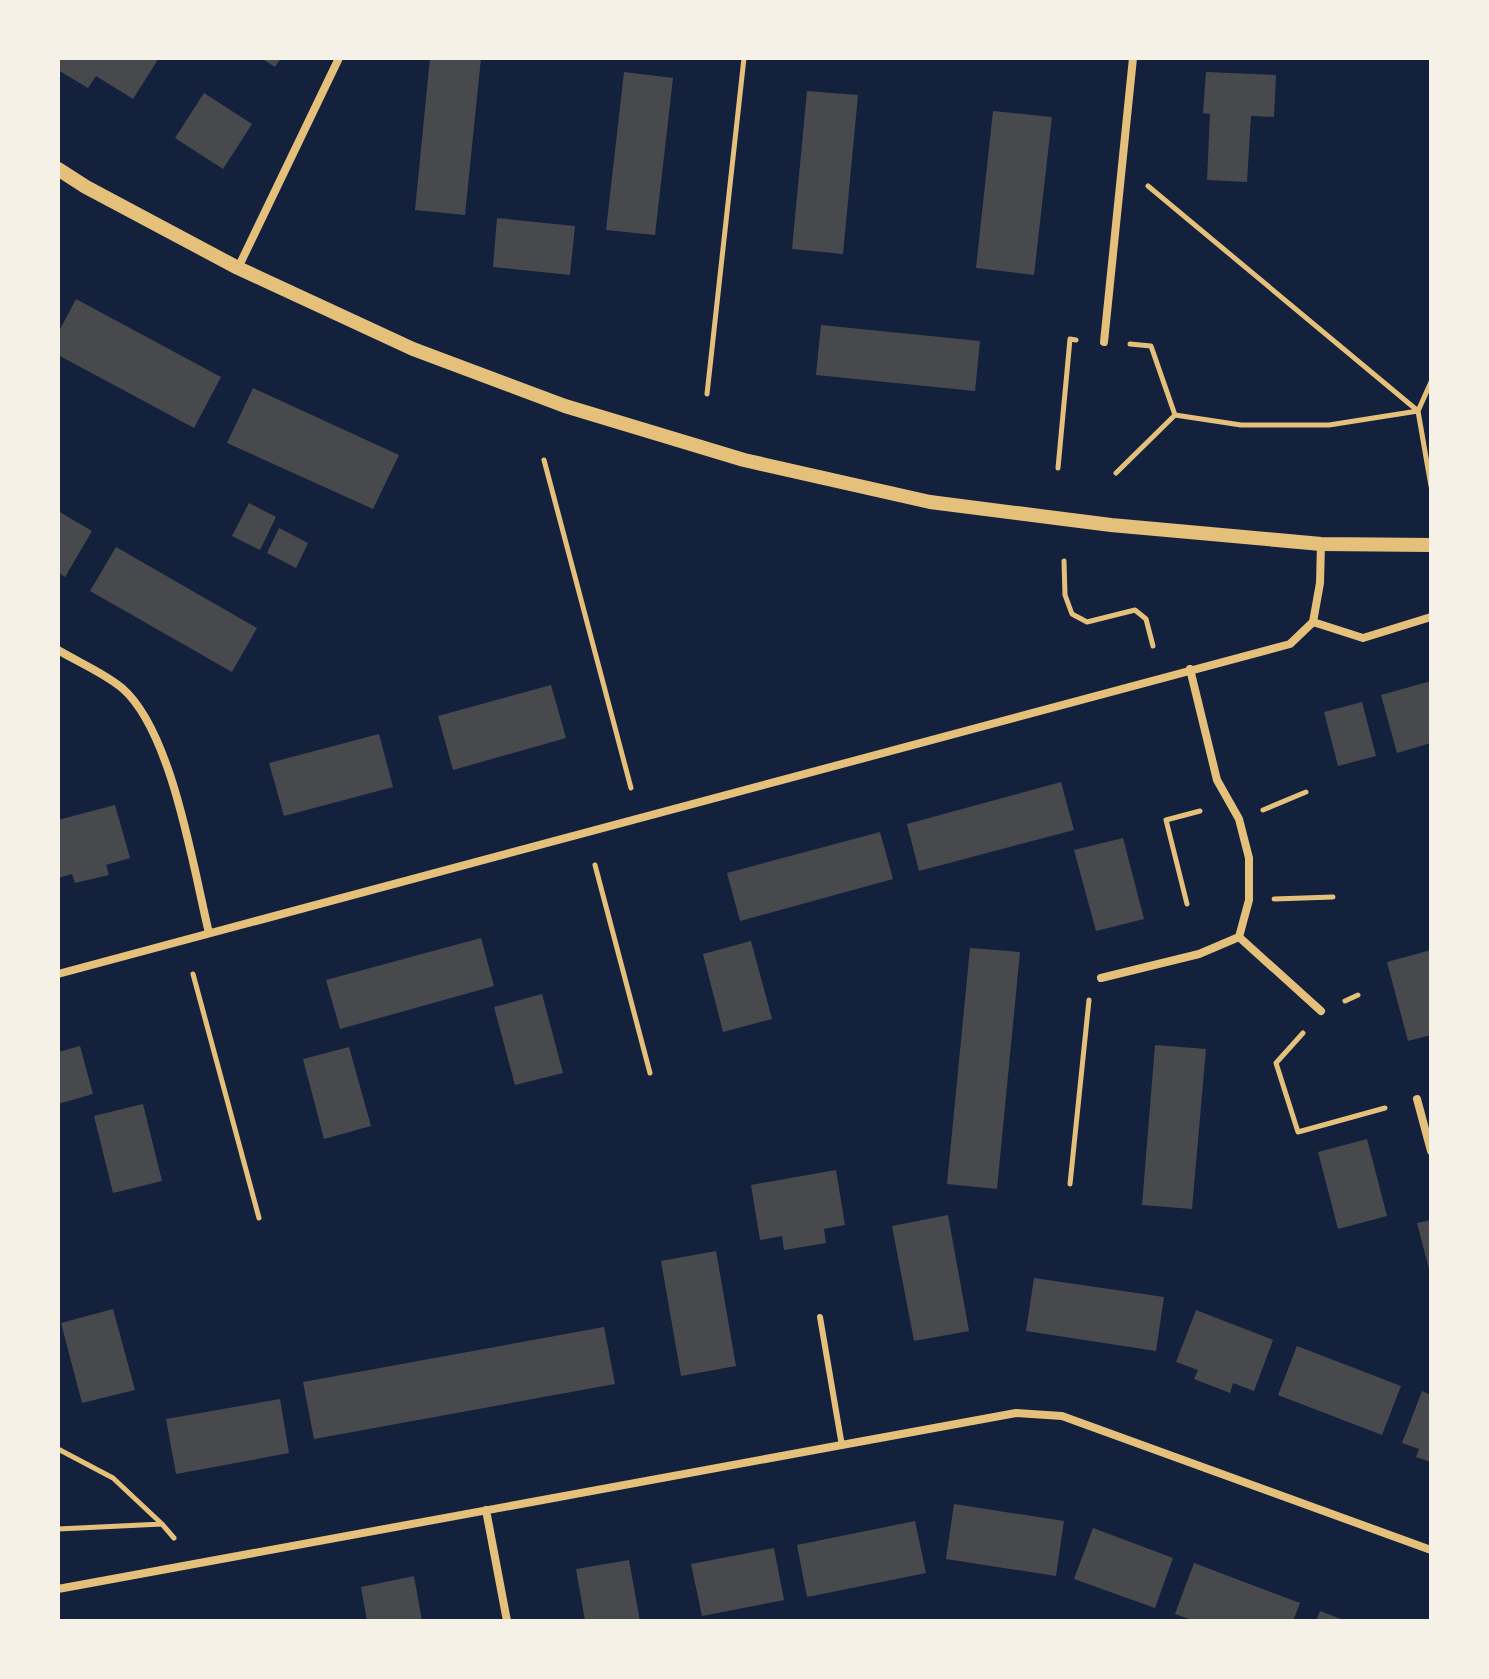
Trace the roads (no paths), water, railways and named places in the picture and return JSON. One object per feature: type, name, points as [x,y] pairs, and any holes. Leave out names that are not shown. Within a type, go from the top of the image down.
[{"type":"street","points":[[238,268],[339,58]]},
{"type":"street","points":[[1104,342],[1133,58]]},
{"type":"street","points":[[58,169],[238,268],[413,349],[565,406],[744,460],[930,502],[1111,525],[1321,544],[1431,545]]},
{"type":"street","points":[[58,974],[1290,644],[1313,622],[1320,583],[1321,544]]},
{"type":"street","points":[[1313,622],[1363,638],[1431,617]]},
{"type":"street","points":[[58,650],[122,688],[151,724],[169,768],[209,933]]},
{"type":"street","points":[[1190,669],[1217,780],[1239,819],[1249,858],[1249,900],[1239,937]]},
{"type":"street","points":[[1101,978],[1199,954],[1239,937]]},
{"type":"street","points":[[1239,937],[1321,1011]]},
{"type":"street","points":[[1417,1099],[1431,1151]]},
{"type":"street","points":[[58,1589],[1016,1413],[1062,1416],[1431,1550]]},
{"type":"street","points":[[486,1510],[507,1621]]},
{"type":"lane","points":[[820,1317],[842,1446]]}]
